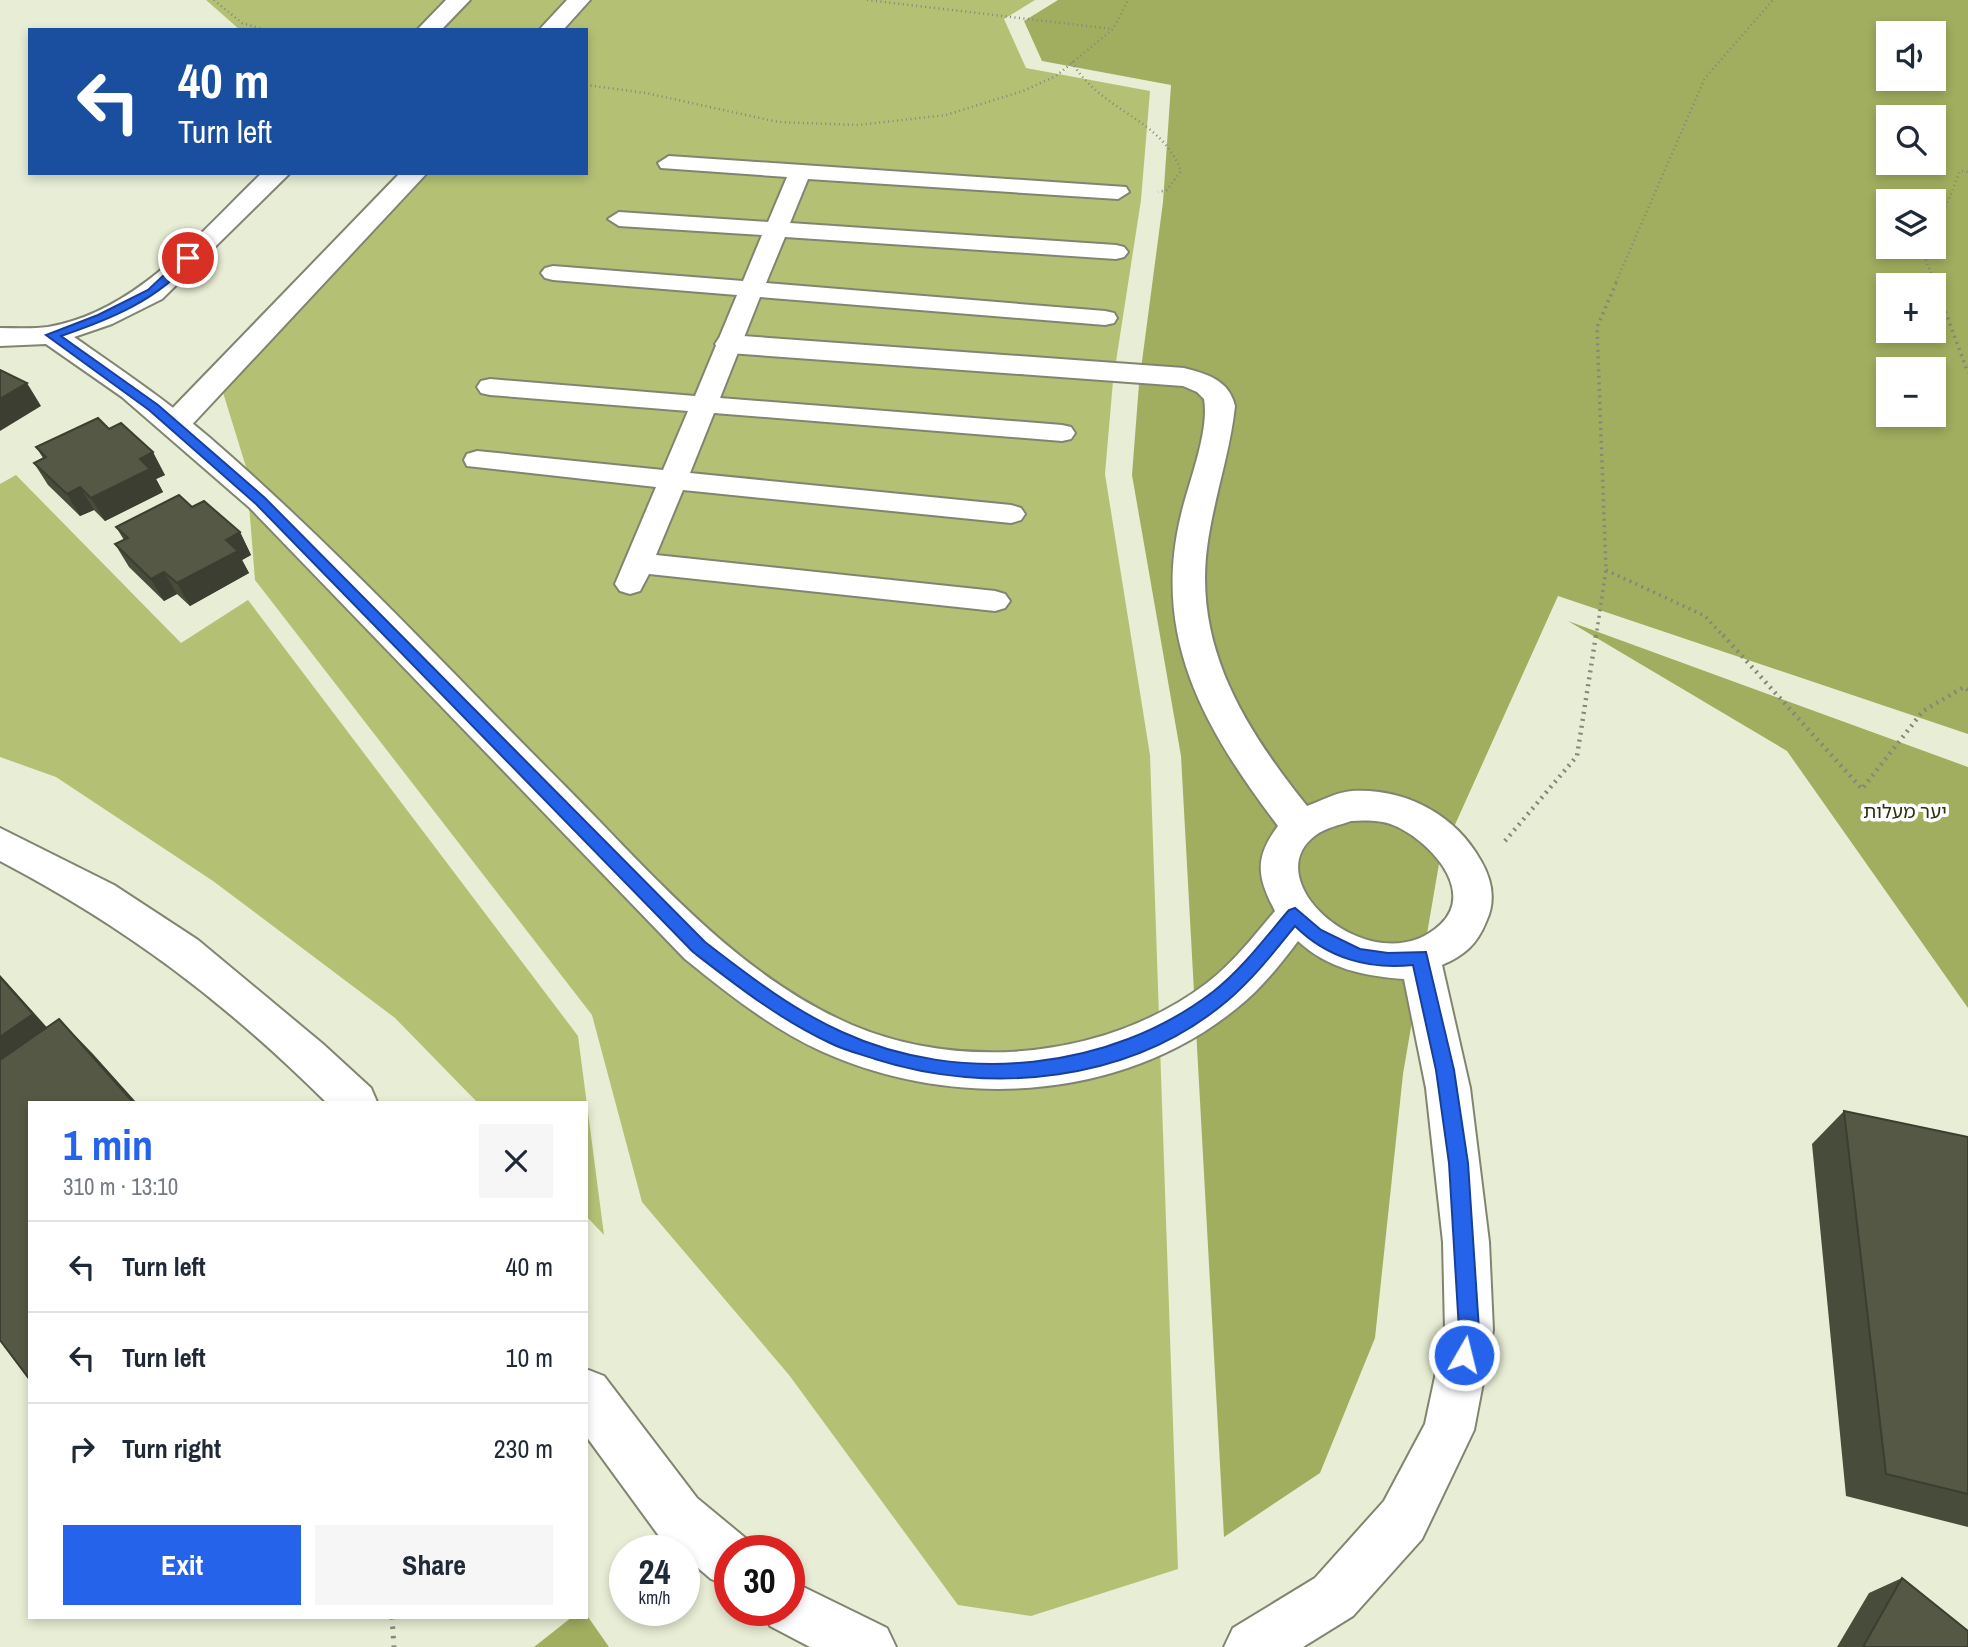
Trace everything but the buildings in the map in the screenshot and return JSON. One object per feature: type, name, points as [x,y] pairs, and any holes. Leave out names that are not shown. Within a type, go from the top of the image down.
[{"type":"street","points":[[430,28],[459,0]]},
{"type":"street","points":[[552,28],[579,0]]},
{"type":"street","points":[[0,337],[52,335],[102,318],[152,293],[275,175]]},
{"type":"street","points":[[175,424],[412,175]]},
{"type":"street","points":[[52,335],[175,424],[261,501],[699,947],[767,1000],[838,1039],[911,1062],[982,1072],[1050,1069],[1113,1054],[1170,1029],[1219,997],[1262,958],[1295,915]]},
{"type":"street","points":[[729,344],[1184,377],[1210,387],[1217,395],[1220,406],[1189,552],[1189,612],[1194,642],[1215,702],[1231,732],[1300,826]]},
{"type":"street","points":[[1348,806],[1377,806],[1406,814],[1443,836],[1460,856],[1471,881],[1472,906],[1462,928],[1445,945],[1420,957],[1388,961],[1357,956],[1315,935],[1295,915],[1282,891],[1279,866],[1285,844],[1300,826],[1321,813],[1348,806]]},
{"type":"street","points":[[0,844],[76,882],[156,932],[232,989],[354,1101]]},
{"type":"street","points":[[1252,1647],[1334,1597],[1403,1520],[1448,1430],[1469,1330],[1466,1242],[1448,1088],[1420,957]]},
{"type":"street","points":[[588,1397],[678,1517],[714,1547]]},
{"type":"street","points":[[805,1615],[867,1647]]},
{"type":"lane","points":[[669,163],[1118,192]]},
{"type":"lane","points":[[800,172],[635,574],[995,601]]},
{"type":"lane","points":[[619,219],[1116,252]]},
{"type":"lane","points":[[552,273],[1105,318]]},
{"type":"lane","points":[[490,387],[1062,433]]},
{"type":"lane","points":[[477,460],[1011,514]]},
{"type":"path","points":[[215,0],[242,23],[258,28]]},
{"type":"path","points":[[867,0],[1113,29]]},
{"type":"path","points":[[588,85],[646,93],[778,122],[858,125],[959,111],[1023,91],[1056,76],[1113,29],[1128,0]]},
{"type":"path","points":[[1471,881],[1577,755],[1606,570],[1597,327],[1704,78],[1773,0]]},
{"type":"path","points":[[1072,62],[1088,88],[1101,100],[1156,133],[1173,149],[1179,160],[1181,171],[1167,190],[1150,194],[1118,192]]},
{"type":"path","points":[[1946,206],[1960,172],[1968,172]]},
{"type":"path","points":[[1926,259],[1968,373]]},
{"type":"path","points":[[1606,570],[1705,616],[1862,789],[1923,711],[1964,687],[1968,690]]},
{"type":"path","points":[[392,1619],[394,1647]]},
{"type":"green space","points":[[206,0],[1035,0],[1004,19],[1026,68],[1150,91],[1141,200],[1113,381],[1105,474],[1150,755],[1178,1569],[1031,1616],[958,1605],[789,1375],[642,1202],[592,1015],[255,580],[246,467],[221,386],[411,175],[588,175],[588,28],[238,28]]},
{"type":"green space","points":[[1058,0],[1968,0],[1968,734],[1558,596],[1440,858],[1403,1074],[1375,1338],[1320,1473],[1224,1537],[1181,756],[1132,475],[1139,384],[1163,202],[1171,85],[1042,61],[1024,21]]},
{"type":"green space","points":[[16,475],[181,643],[248,600],[578,1036],[586,1101],[476,1101],[395,1018],[213,881],[56,777],[0,757],[0,484]]},
{"type":"green space","name":"יער מעלות","points":[[1568,621],[1968,767],[1968,1008],[1787,751]]},
{"type":"green space","points":[[588,1113],[604,1235],[588,1218]]},
{"type":"green space","points":[[588,1617],[609,1647],[534,1647],[569,1619],[588,1619]]},
{"type":"route","points":[[188,258],[152,293],[102,318],[52,335],[154,407],[261,501],[699,947],[767,1000],[838,1039],[911,1062],[982,1072],[1050,1069],[1113,1054],[1170,1029],[1219,997],[1248,971],[1262,958],[1295,915],[1315,935],[1357,956],[1388,961],[1420,957],[1445,1070],[1459,1163],[1466,1242],[1469,1330],[1464,1355]]}]
